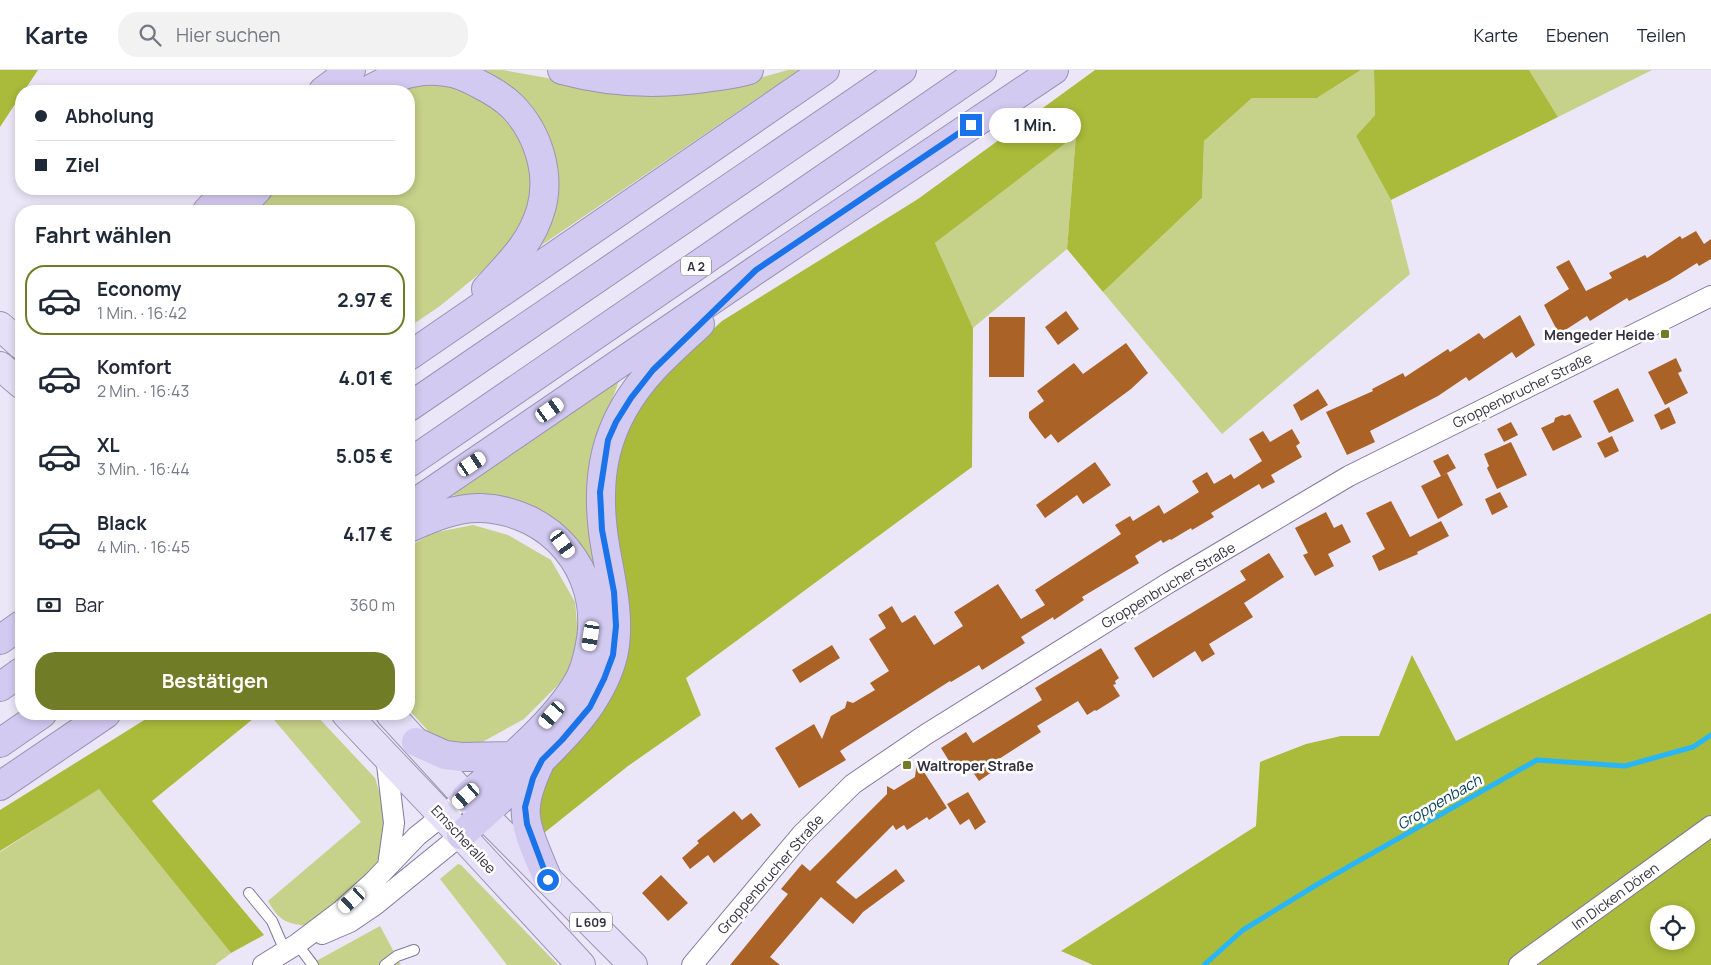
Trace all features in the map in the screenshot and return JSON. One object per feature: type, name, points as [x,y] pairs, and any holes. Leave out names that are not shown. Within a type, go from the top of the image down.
[{"type":"highway","points":[[331,85],[351,70]]},
{"type":"highway","points":[[562,70],[604,78],[651,82],[693,80],[750,70]]},
{"type":"highway","points":[[415,352],[825,70]]},
{"type":"highway","points":[[415,403],[902,70]]},
{"type":"highway","name":"A 2","points":[[415,459],[982,70]]},
{"type":"highway","points":[[415,502],[1054,70]]},
{"type":"highway","points":[[378,85],[417,72],[449,72],[472,80],[496,93],[513,107],[527,124],[543,164],[545,188],[541,208],[532,233],[516,258],[452,327]]},
{"type":"highway","points":[[213,205],[222,195]]},
{"type":"highway","points":[[243,205],[252,195]]},
{"type":"highway","points":[[452,826],[475,806],[542,760],[590,707],[613,655],[616,626],[614,592],[602,530],[600,492],[608,440],[616,422],[631,398],[653,370],[756,270]]},
{"type":"highway","points":[[415,525],[452,512],[480,508],[503,511],[522,517],[544,527],[563,544],[578,566],[590,596],[593,624],[589,650],[581,675],[562,703],[541,728],[512,756],[475,806]]},
{"type":"highway","points":[[0,640],[15,629]]},
{"type":"highway","points":[[0,687],[15,676]]},
{"type":"highway","points":[[0,743],[33,720]]},
{"type":"highway","points":[[0,786],[97,720]]},
{"type":"highway","points":[[416,742],[445,755],[462,757],[512,756]]},
{"type":"highway","points":[[542,760],[533,778],[525,807],[527,824],[548,880]]},
{"type":"main road","points":[[0,326],[15,340]]},
{"type":"main road","points":[[0,366],[15,379]]},
{"type":"main road","name":"Emscherallee","points":[[352,720],[581,965]]},
{"type":"main road","name":"L 609","points":[[396,720],[475,806],[633,965]]},
{"type":"street","name":"Groppenbrucher Straße","points":[[692,965],[809,827],[853,784],[925,735],[1170,582],[1349,476],[1711,296]]},
{"type":"street","points":[[386,756],[394,823],[388,866]]},
{"type":"street","points":[[262,965],[291,948],[342,910],[418,836],[452,826]]},
{"type":"street","points":[[291,948],[350,922],[376,905],[452,826]]},
{"type":"street","name":"Im Dicken Dören","points":[[1519,965],[1711,826]]},
{"type":"lane","points":[[249,893],[291,948],[313,965]]},
{"type":"lane","points":[[385,965],[396,956],[414,950]]},
{"type":"green space","points":[[0,70],[38,70],[28,85],[15,85],[15,104],[0,127]]},
{"type":"green space","points":[[447,70],[503,70],[604,88],[737,84],[788,70],[799,70],[527,255],[508,254],[415,323],[415,205],[244,205],[254,195],[415,195],[415,85],[390,85]]},
{"type":"green space","points":[[1095,70],[1361,70],[1317,98],[1252,98],[1204,141],[1202,198],[1103,292],[1067,249],[1076,135],[935,243],[973,328],[972,467],[686,678],[701,715],[628,766],[544,833],[537,804],[549,770],[574,742],[611,492],[624,426],[660,378],[722,321],[918,199]]},
{"type":"green space","points":[[1361,70],[1374,70],[1375,115],[1356,136],[1391,200],[1410,274],[1222,434],[1103,292],[1202,198],[1204,141],[1252,98],[1317,98]]},
{"type":"green space","points":[[1374,70],[1529,70],[1558,117],[1391,200],[1356,136],[1375,115]]},
{"type":"green space","points":[[1529,70],[1652,70],[1558,117]]},
{"type":"green space","points":[[1076,134],[1067,249],[973,328],[935,243]]},
{"type":"green space","points":[[624,367],[605,419],[598,578],[576,539],[552,518],[488,498],[435,494]]},
{"type":"green space","points":[[473,525],[508,535],[551,560],[575,602],[579,644],[571,669],[524,719],[477,745],[440,744],[415,717],[415,543],[432,533]]},
{"type":"green space","points":[[1711,613],[1711,965],[1093,965],[1061,951],[1256,826],[1260,762],[1306,744],[1341,736],[1379,736],[1412,655],[1456,741]]},
{"type":"green space","points":[[144,720],[252,720],[152,801],[264,935],[231,953],[99,789],[0,851],[0,810]]},
{"type":"green space","points":[[274,720],[321,720],[375,778],[386,814],[385,841],[376,865],[359,884],[307,926],[283,920],[268,901],[361,822]]},
{"type":"green space","points":[[99,788],[231,953],[215,965],[0,965],[0,852]]},
{"type":"green space","points":[[458,864],[558,965],[507,965],[440,879]]},
{"type":"green space","points":[[380,926],[401,965],[309,965]]},
{"type":"building","points":[[1696,231],[1704,244],[1711,239],[1711,259],[1699,266],[1697,263],[1670,280],[1629,301],[1627,298],[1590,321],[1587,316],[1559,334],[1544,305],[1569,289],[1556,267],[1569,260],[1586,291],[1612,278],[1609,273],[1645,255],[1647,258],[1680,236],[1682,239]]},
{"type":"building","points":[[1066,311],[1079,329],[1058,345],[1045,327]]},
{"type":"building","points":[[1520,315],[1535,345],[1516,358],[1512,352],[1469,381],[1466,377],[1438,396],[1370,431],[1375,442],[1347,455],[1326,412],[1373,391],[1372,389],[1403,373],[1405,377],[1448,349],[1450,352],[1479,333],[1484,339]]},
{"type":"building","points":[[989,317],[1025,317],[1024,377],[989,377]]},
{"type":"building","points":[[1126,343],[1148,373],[1131,389],[1058,443],[1051,434],[1045,439],[1029,418],[1029,412],[1044,401],[1037,391],[1074,363],[1083,374]]},
{"type":"building","points":[[1676,358],[1682,371],[1678,373],[1688,393],[1665,405],[1648,372]]},
{"type":"building","points":[[1618,388],[1634,421],[1609,433],[1593,401]]},
{"type":"building","points":[[1318,389],[1328,405],[1301,421],[1293,405]]},
{"type":"building","points":[[1669,407],[1676,423],[1661,430],[1654,415]]},
{"type":"building","points":[[1570,414],[1582,437],[1553,451],[1541,428],[1554,422],[1555,418]]},
{"type":"building","points":[[1511,422],[1518,435],[1504,442],[1497,429]]},
{"type":"building","points":[[1292,429],[1300,443],[1296,446],[1302,457],[1271,475],[1275,482],[1262,489],[1259,484],[1211,513],[1214,517],[1192,530],[1191,528],[1163,543],[1161,540],[1135,556],[1139,563],[1082,597],[1084,600],[1054,620],[1053,617],[1021,637],[1025,643],[982,670],[979,665],[950,681],[840,751],[846,760],[799,788],[775,748],[814,724],[822,739],[831,716],[845,708],[847,701],[853,703],[875,690],[870,683],[889,671],[869,639],[886,628],[878,615],[892,606],[902,623],[915,615],[934,645],[963,626],[954,612],[998,584],[1021,619],[1045,605],[1035,590],[1121,534],[1115,525],[1130,516],[1133,521],[1159,505],[1164,514],[1199,492],[1192,481],[1207,472],[1214,484],[1231,474],[1234,479],[1262,461],[1249,439],[1263,431],[1270,442]]},
{"type":"building","points":[[1612,436],[1619,451],[1605,458],[1597,443]]},
{"type":"building","points":[[1511,442],[1527,475],[1497,489],[1487,468],[1489,466],[1484,454]]},
{"type":"building","points":[[1448,454],[1456,468],[1441,476],[1433,461]]},
{"type":"building","points":[[1095,462],[1111,485],[1083,504],[1077,495],[1045,518],[1036,505]]},
{"type":"building","points":[[1447,473],[1463,505],[1438,519],[1421,486]]},
{"type":"building","points":[[1500,492],[1508,507],[1492,515],[1485,499]]},
{"type":"building","points":[[1391,501],[1410,537],[1441,521],[1449,536],[1417,552],[1418,554],[1379,571],[1372,556],[1385,549],[1366,513]]},
{"type":"building","points":[[1326,512],[1334,528],[1342,524],[1351,542],[1328,554],[1334,566],[1315,576],[1303,555],[1308,553],[1295,528]]},
{"type":"building","points":[[1269,553],[1284,577],[1244,603],[1253,617],[1209,644],[1215,654],[1202,662],[1195,651],[1153,678],[1134,648],[1246,580],[1240,571]]},
{"type":"building","points":[[832,645],[840,658],[800,683],[792,670]]},
{"type":"building","points":[[1101,648],[1119,678],[1115,681],[1116,684],[1113,685],[1120,696],[1087,715],[1078,701],[1037,726],[1041,732],[988,766],[992,772],[979,781],[966,762],[954,769],[941,748],[966,732],[973,743],[1042,700],[1035,688]]},
{"type":"building","points":[[917,761],[947,808],[929,820],[927,817],[907,830],[904,825],[896,830],[893,825],[836,882],[856,899],[896,869],[905,881],[863,912],[853,924],[821,897],[770,957],[780,965],[730,965],[788,894],[781,889],[802,864],[810,871],[887,794],[887,786],[894,790],[915,777]]},
{"type":"building","points":[[968,792],[986,822],[975,830],[969,819],[960,825],[947,804]]},
{"type":"building","points":[[734,811],[742,820],[751,813],[761,825],[714,863],[708,855],[690,869],[682,858],[699,843],[697,841]]},
{"type":"building","points":[[661,875],[688,903],[668,921],[642,893]]},
{"type":"waterway","name":"Groppenbach","points":[[1204,965],[1243,930],[1318,884],[1537,760],[1625,766],[1693,747],[1711,735]]},
{"type":"place","name":"Mengeder Heide","points":[[1665,334]]},
{"type":"place","name":"Waltroper Straße","points":[[907,765]]},
{"type":"route","points":[[548,880],[527,824],[525,807],[533,778],[542,760],[590,707],[613,655],[616,626],[614,592],[602,530],[600,492],[608,440],[616,422],[631,398],[653,370],[756,270],[971,125]]}]
